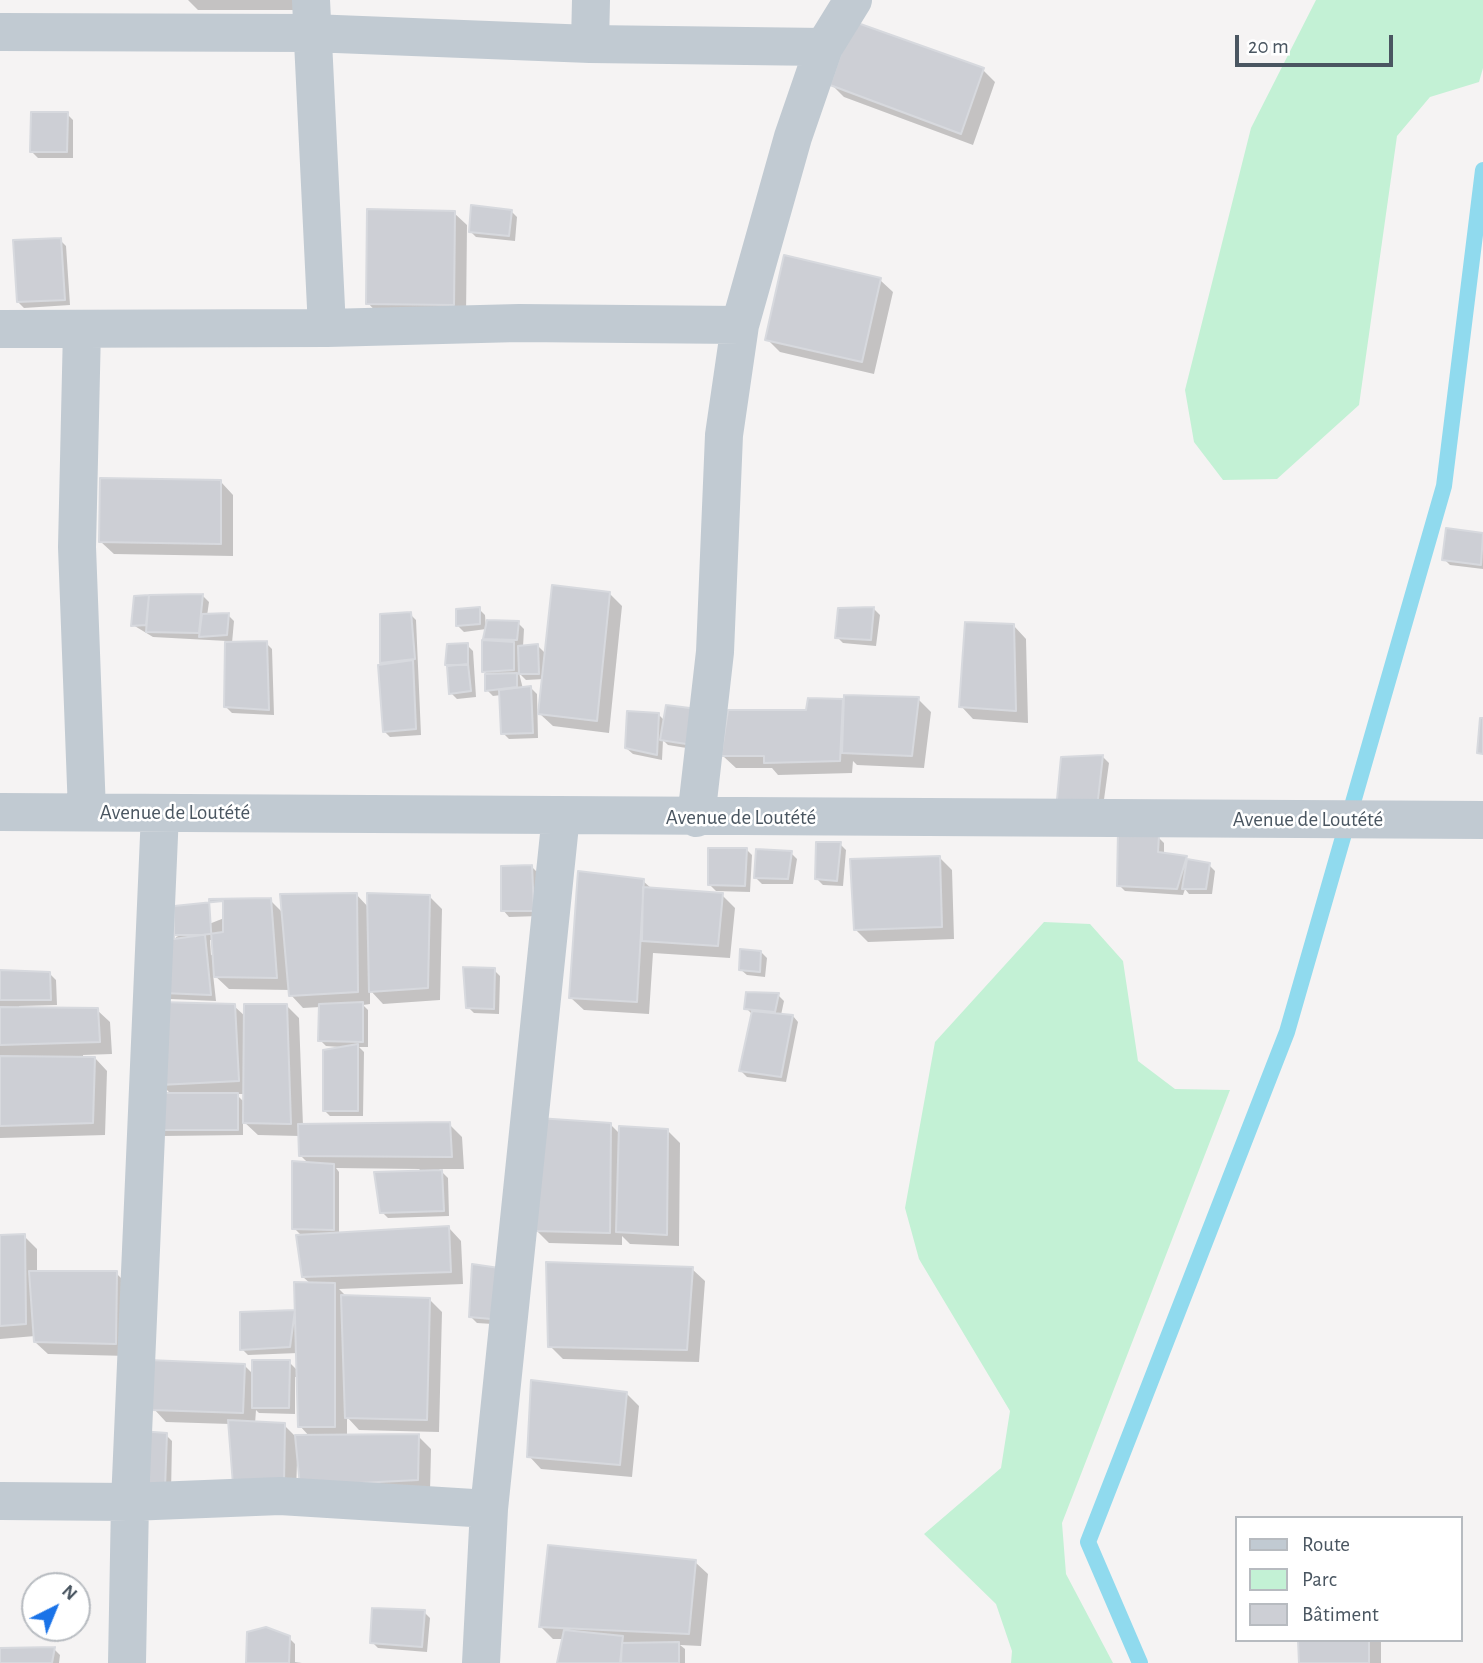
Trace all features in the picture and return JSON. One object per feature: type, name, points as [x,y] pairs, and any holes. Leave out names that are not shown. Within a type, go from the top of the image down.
[{"type":"street","points":[[590,44],[591,0]]},
{"type":"street","points":[[696,818],[715,652],[723,435],[740,325],[793,137],[824,47],[853,0]]},
{"type":"street","points":[[0,32],[40,15],[311,16],[590,44],[824,47]]},
{"type":"street","points":[[311,16],[327,328]]},
{"type":"street","points":[[0,329],[327,328],[519,323],[740,325]]},
{"type":"street","points":[[82,329],[77,547],[87,812]]},
{"type":"street","name":"Avenue de Loutété","points":[[0,812],[696,818],[1483,820]]},
{"type":"street","points":[[127,1663],[130,1502],[160,813]]},
{"type":"street","points":[[481,1663],[489,1509],[561,815]]},
{"type":"street","points":[[0,1501],[130,1502],[280,1496],[489,1509]]},
{"type":"green space","points":[[1316,0],[1483,0],[1483,68],[1479,82],[1430,97],[1397,136],[1359,405],[1277,479],[1223,480],[1194,442],[1185,390],[1251,128]]},
{"type":"green space","points":[[1044,922],[1090,924],[1123,961],[1138,1061],[1175,1089],[1230,1090],[1062,1523],[1066,1574],[1113,1663],[1011,1663],[1012,1651],[996,1604],[924,1534],[1001,1468],[1010,1411],[919,1259],[905,1208],[935,1042]]},
{"type":"building","points":[[852,21],[984,68],[961,134],[830,85]]},
{"type":"building","points":[[31,112],[68,112],[67,152],[30,152]]},
{"type":"building","points":[[471,205],[512,210],[509,236],[469,232]]},
{"type":"building","points":[[367,209],[455,211],[454,305],[366,304]]},
{"type":"building","points":[[61,238],[65,300],[17,302],[13,240]]},
{"type":"building","points":[[784,255],[881,278],[862,362],[765,340]]},
{"type":"building","points":[[100,478],[221,480],[221,544],[99,542]]},
{"type":"building","points":[[1446,528],[1483,533],[1481,565],[1442,560]]},
{"type":"building","points":[[552,585],[610,592],[597,721],[538,714]]},
{"type":"building","points":[[203,594],[199,633],[146,632],[149,595]]},
{"type":"building","points":[[149,595],[146,625],[131,626],[134,596]]},
{"type":"building","points":[[480,607],[480,624],[456,626],[456,609]]},
{"type":"building","points":[[874,607],[871,640],[835,638],[838,608]]},
{"type":"building","points":[[411,612],[415,659],[380,663],[380,614]]},
{"type":"building","points":[[229,613],[227,635],[199,637],[202,614]]},
{"type":"building","points":[[487,620],[519,621],[517,640],[483,639]]},
{"type":"building","points":[[965,622],[1014,624],[1016,711],[959,707]]},
{"type":"building","points":[[482,640],[514,642],[514,670],[482,672]]},
{"type":"building","points":[[267,641],[269,710],[224,707],[225,642]]},
{"type":"building","points":[[468,643],[468,665],[445,665],[447,644]]},
{"type":"building","points":[[538,644],[539,674],[519,674],[518,646]]},
{"type":"building","points":[[413,660],[416,729],[383,732],[378,665]]},
{"type":"building","points":[[468,664],[471,691],[449,694],[447,666]]},
{"type":"building","points":[[517,673],[517,687],[485,691],[485,674]]},
{"type":"building","points":[[531,686],[533,733],[501,734],[499,690]]},
{"type":"building","points":[[844,695],[919,697],[912,756],[842,753]]},
{"type":"building","points":[[808,698],[843,699],[840,761],[764,763],[764,756],[721,756],[728,710],[806,710]]},
{"type":"building","points":[[666,705],[698,709],[693,745],[660,740]]},
{"type":"building","points":[[627,711],[659,713],[657,755],[625,748]]},
{"type":"building","points":[[1480,718],[1483,718],[1483,754],[1477,753]]},
{"type":"building","points":[[1103,755],[1097,808],[1056,810],[1061,757]]},
{"type":"building","points":[[1118,830],[1159,835],[1158,852],[1187,856],[1177,889],[1117,886]]},
{"type":"building","points":[[816,842],[841,842],[837,881],[815,879]]},
{"type":"building","points":[[708,848],[747,848],[745,886],[708,885]]},
{"type":"building","points":[[756,849],[792,851],[788,879],[754,878]]},
{"type":"building","points":[[940,856],[942,927],[854,930],[850,859]]},
{"type":"building","points":[[1187,859],[1210,863],[1206,889],[1182,889]]},
{"type":"building","points":[[532,865],[534,911],[501,911],[501,866]]},
{"type":"building","points":[[578,871],[644,879],[637,1002],[569,998]]},
{"type":"building","points":[[643,887],[723,893],[718,946],[642,941]]},
{"type":"building","points":[[357,893],[358,992],[289,996],[280,894]]},
{"type":"building","points":[[367,893],[430,895],[428,988],[369,992]]},
{"type":"building","points":[[271,898],[277,978],[214,977],[209,899]]},
{"type":"building","points":[[223,901],[223,932],[174,939],[174,906]]},
{"type":"building","points":[[164,935],[205,935],[211,995],[163,993]]},
{"type":"building","points":[[740,949],[761,951],[760,972],[739,970]]},
{"type":"building","points":[[463,967],[495,968],[494,1009],[466,1008]]},
{"type":"building","points":[[0,970],[50,972],[51,1000],[0,1000]]},
{"type":"building","points":[[746,992],[779,993],[775,1012],[744,1009]]},
{"type":"building","points":[[159,1002],[235,1004],[239,1081],[159,1085]]},
{"type":"building","points":[[363,1002],[363,1042],[318,1041],[319,1004]]},
{"type":"building","points":[[244,1004],[287,1004],[291,1124],[243,1123]]},
{"type":"building","points":[[0,1007],[98,1008],[100,1042],[0,1045]]},
{"type":"building","points":[[752,1011],[793,1015],[781,1077],[739,1071]]},
{"type":"building","points":[[358,1044],[358,1111],[323,1111],[323,1050]]},
{"type":"building","points":[[0,1056],[95,1057],[93,1123],[0,1126]]},
{"type":"building","points":[[158,1093],[238,1093],[238,1130],[154,1130]]},
{"type":"building","points":[[538,1118],[611,1123],[610,1233],[535,1231]]},
{"type":"building","points":[[450,1122],[452,1157],[299,1156],[298,1124]]},
{"type":"building","points":[[619,1126],[668,1129],[667,1235],[616,1232]]},
{"type":"building","points":[[292,1161],[334,1164],[334,1230],[292,1229]]},
{"type":"building","points":[[442,1170],[444,1211],[380,1213],[374,1172]]},
{"type":"building","points":[[449,1226],[451,1272],[302,1277],[296,1235]]},
{"type":"building","points":[[25,1234],[26,1324],[0,1326],[0,1235]]},
{"type":"building","points":[[546,1262],[693,1267],[687,1350],[548,1347]]},
{"type":"building","points":[[472,1264],[506,1269],[503,1320],[469,1317]]},
{"type":"building","points":[[29,1271],[117,1271],[116,1344],[34,1342]]},
{"type":"building","points":[[294,1282],[335,1283],[335,1427],[298,1427]]},
{"type":"building","points":[[341,1295],[430,1298],[427,1420],[345,1418]]},
{"type":"building","points":[[295,1310],[290,1347],[240,1350],[240,1312]]},
{"type":"building","points":[[148,1360],[245,1364],[243,1413],[152,1410]]},
{"type":"building","points":[[252,1360],[290,1360],[289,1408],[252,1408]]},
{"type":"building","points":[[531,1380],[627,1392],[620,1465],[527,1457]]},
{"type":"building","points":[[228,1420],[285,1423],[284,1482],[233,1485]]},
{"type":"building","points":[[140,1431],[167,1433],[165,1488],[140,1488]]},
{"type":"building","points":[[419,1434],[418,1480],[300,1486],[295,1435]]},
{"type":"building","points":[[548,1545],[696,1560],[689,1634],[539,1627]]},
{"type":"building","points":[[372,1608],[425,1610],[422,1647],[370,1643]]},
{"type":"building","points":[[266,1627],[290,1636],[289,1663],[246,1663],[247,1632]]},
{"type":"building","points":[[564,1630],[623,1636],[620,1663],[557,1663]]},
{"type":"building","points":[[679,1642],[679,1663],[621,1663],[622,1643]]},
{"type":"building","points":[[1298,1642],[1369,1642],[1369,1663],[1299,1663]]},
{"type":"building","points":[[55,1647],[52,1663],[0,1663],[0,1648]]},
{"type":"waterway","points":[[1140,1663],[1088,1542],[1287,1032],[1444,486],[1483,170]]}]
